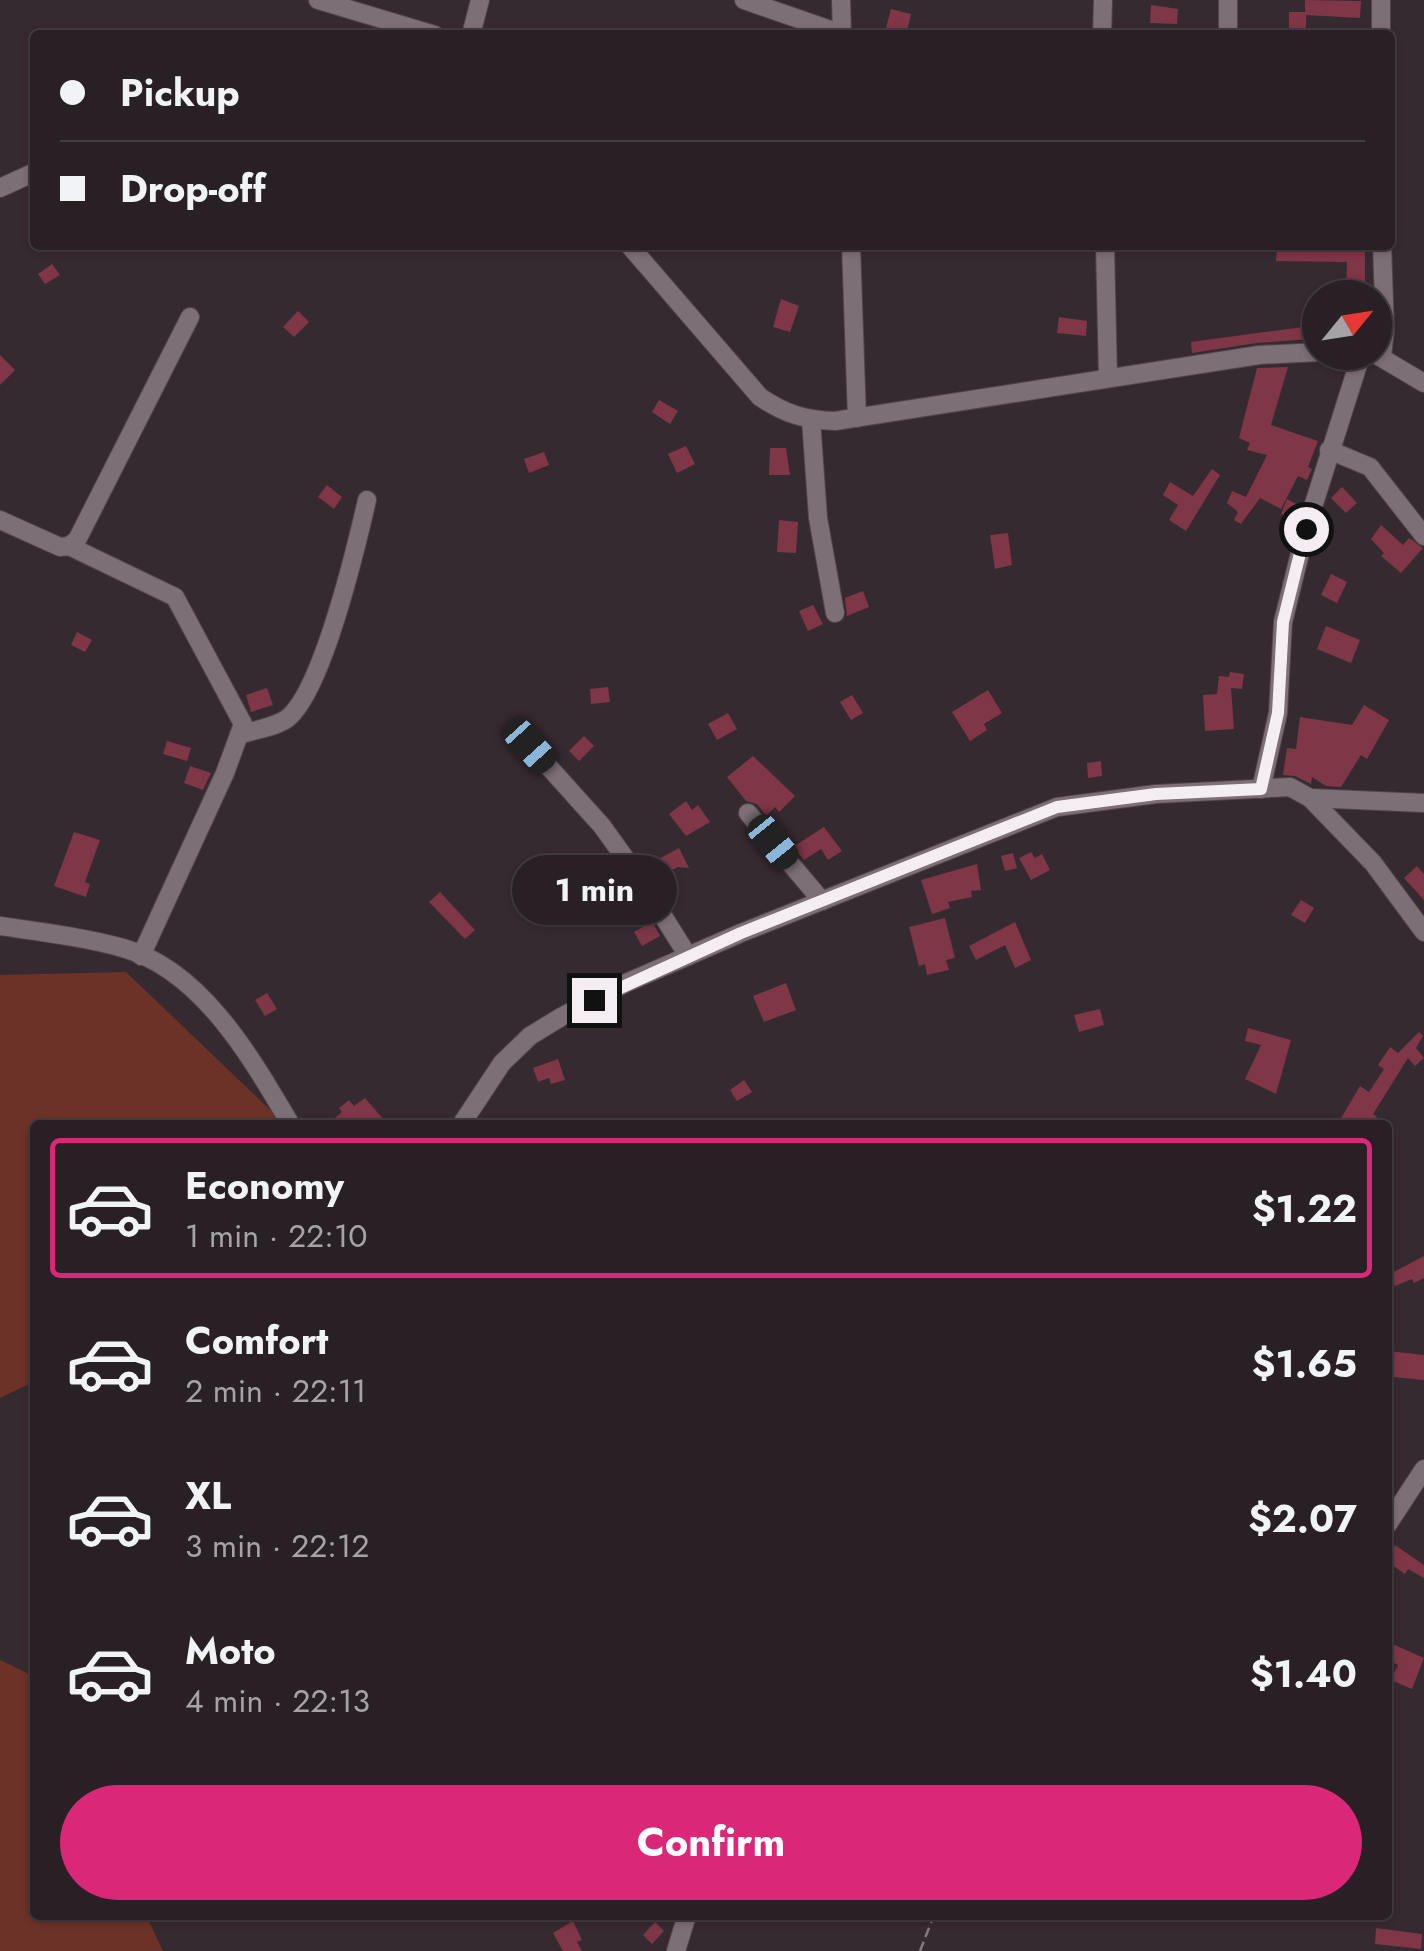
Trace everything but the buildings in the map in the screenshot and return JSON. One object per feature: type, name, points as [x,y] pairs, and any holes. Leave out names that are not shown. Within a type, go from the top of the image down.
[{"type":"street","points":[[318,0],[418,30]]},
{"type":"street","points":[[472,30],[480,0]]},
{"type":"street","points":[[744,0],[830,30]]},
{"type":"street","points":[[842,0],[842,30]]},
{"type":"street","points":[[1102,0],[1102,30]]},
{"type":"street","points":[[1228,0],[1228,30]]},
{"type":"street","points":[[1381,0],[1381,30]]},
{"type":"street","points":[[0,188],[30,174]]},
{"type":"street","points":[[633,250],[760,397],[784,414],[811,420],[857,418],[1259,355],[1302,353]]},
{"type":"street","points":[[851,250],[857,418]]},
{"type":"street","points":[[1105,250],[1108,378]]},
{"type":"street","points":[[1382,250],[1383,280]]},
{"type":"street","points":[[69,546],[77,540],[190,318]]},
{"type":"street","points":[[1392,365],[1424,382]]},
{"type":"street","points":[[1261,789],[1278,713],[1283,622],[1329,450],[1364,370]]},
{"type":"street","points":[[811,420],[818,518],[834,614]]},
{"type":"street","points":[[1329,450],[1370,468],[1424,536]]},
{"type":"street","points":[[239,736],[288,718],[312,684],[353,558],[366,500]]},
{"type":"street","points":[[0,520],[60,546],[69,546],[175,597],[243,724],[225,773],[141,956]]},
{"type":"street","points":[[530,746],[611,839],[688,956]]},
{"type":"street","points":[[464,1120],[502,1062],[530,1036],[626,983],[1057,807],[1156,794],[1290,788],[1310,798],[1373,863],[1424,932]]},
{"type":"street","points":[[1310,798],[1424,802]]},
{"type":"street","points":[[748,813],[822,902]]},
{"type":"street","points":[[0,926],[126,948],[172,971],[198,995],[266,1083],[288,1120]]},
{"type":"street","points":[[1392,1518],[1424,1469]]},
{"type":"street","points":[[676,1951],[685,1920]]},
{"type":"path","points":[[920,1951],[932,1920]]},
{"type":"shaded area","points":[[126,972],[281,1120],[30,1120],[30,1383],[0,1398],[0,975]]},
{"type":"shaded area","points":[[0,1660],[30,1675],[30,1920],[148,1920],[163,1951],[0,1951]]},
{"type":"route","points":[[594,1000],[741,933],[1057,807],[1156,794],[1261,789],[1278,713],[1283,622],[1306,529]]}]
